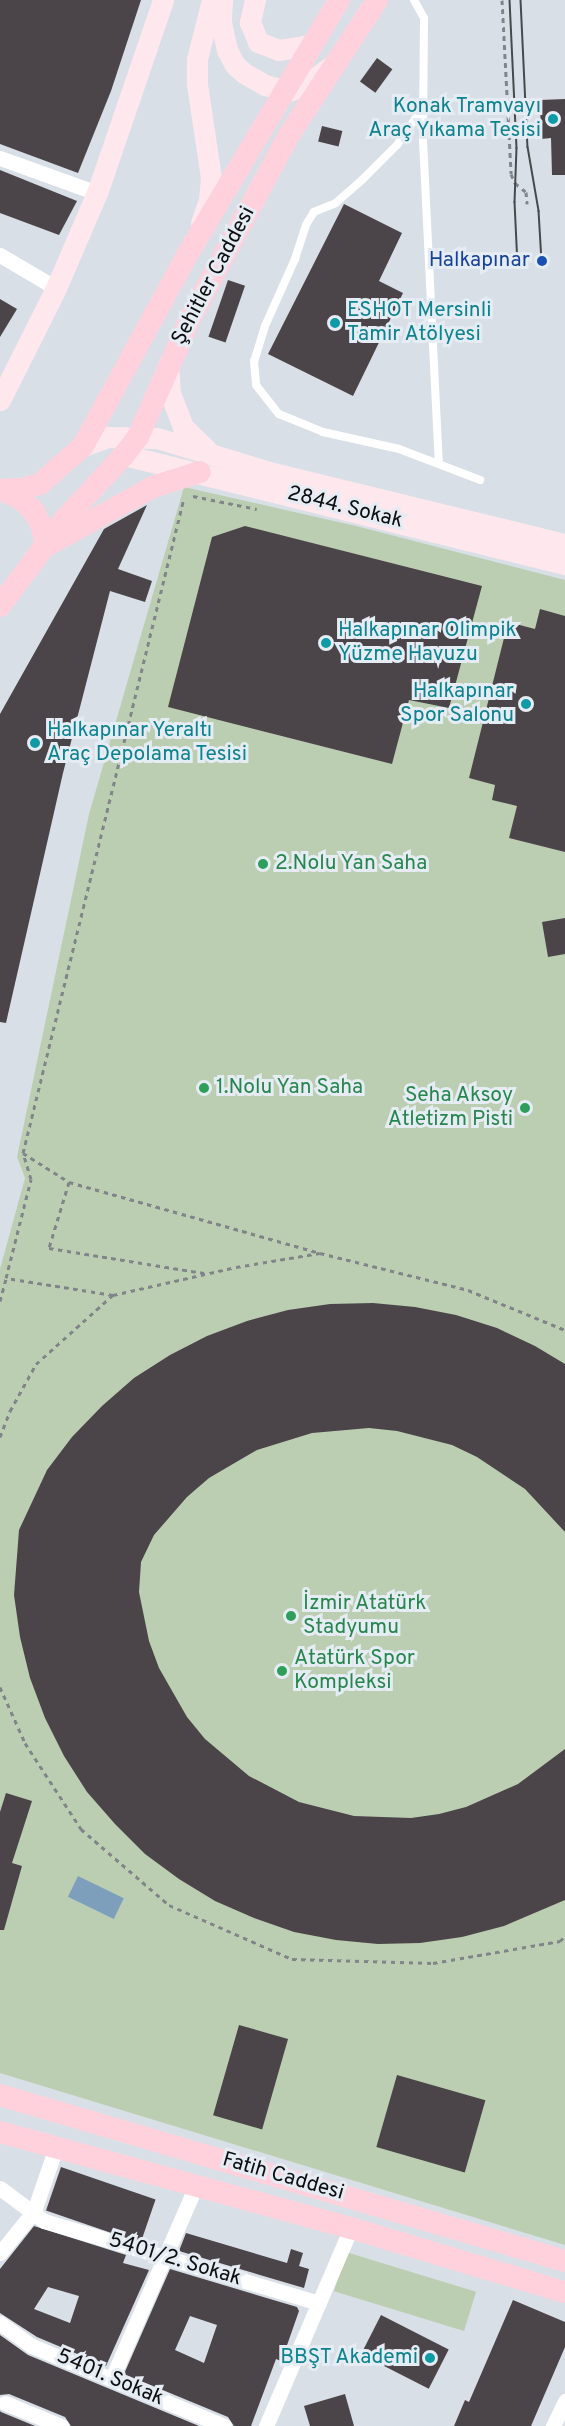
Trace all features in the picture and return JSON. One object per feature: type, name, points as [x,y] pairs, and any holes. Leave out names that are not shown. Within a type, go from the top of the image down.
[{"type":"main road","points":[[0,400],[56,288],[97,193],[163,0]]},
{"type":"main road","points":[[190,250],[206,211],[210,188],[197,84],[197,59],[201,33],[212,0]]},
{"type":"main road","points":[[222,0],[223,36],[235,65],[266,85],[284,90],[304,86],[332,66]]},
{"type":"main road","points":[[255,0],[250,22],[258,42],[279,50],[311,45],[339,0]]},
{"type":"main road","name":"Şehitler Caddesi","points":[[4,596],[64,520],[131,446],[157,397],[168,365],[289,135],[377,0]]},
{"type":"main road","name":"Şehitler Caddesi","points":[[1,490],[22,489],[40,484],[83,446],[190,250],[311,45]]},
{"type":"main road","name":"2844. Sokak","points":[[168,365],[170,393],[183,427],[206,463],[273,473],[565,544]]},
{"type":"main road","name":"2844. Sokak","points":[[83,446],[108,437],[131,446],[206,463],[565,564]]},
{"type":"main road","points":[[45,546],[153,488],[206,463]]},
{"type":"main road","name":"Şehitler Caddesi","points":[[1,490],[19,498],[33,510],[42,527],[45,546]]},
{"type":"main road","name":"Fatih Caddesi","points":[[0,2095],[565,2260]]},
{"type":"main road","points":[[0,2132],[351,2228],[565,2292]]},
{"type":"street","points":[[0,158],[97,193]]},
{"type":"street","points":[[0,255],[56,288]]},
{"type":"street","points":[[0,2253],[34,2211],[56,2147]]},
{"type":"street","points":[[112,2378],[131,2330],[166,2257],[196,2186]]},
{"type":"street","name":"5401/2. Sokak","points":[[0,2188],[34,2211],[44,2221],[319,2303]]},
{"type":"street","points":[[266,2426],[351,2228]]},
{"type":"street","name":"5401. Sokak","points":[[0,2324],[32,2346],[224,2426]]},
{"type":"street","points":[[553,2426],[565,2401]]},
{"type":"street","points":[[5,2403],[61,2426]]},
{"type":"lane","points":[[414,0],[424,18],[423,140],[439,463]]},
{"type":"lane","points":[[424,106],[396,145],[362,180],[336,203],[314,212],[306,225],[295,259],[265,326],[254,361],[256,385],[279,414],[323,432],[399,449],[480,480]]},
{"type":"path","points":[[502,0],[511,174],[515,183],[526,192],[526,204]]},
{"type":"path","points":[[0,1301],[31,1179],[23,1153],[185,494],[265,511]]},
{"type":"path","points":[[23,1153],[69,1182],[320,1253],[468,1290],[565,1330]]},
{"type":"path","points":[[69,1182],[49,1248],[209,1274]]},
{"type":"path","points":[[6,1278],[113,1295],[320,1253]]},
{"type":"path","points":[[0,1437],[10,1411],[36,1364],[113,1295]]},
{"type":"path","points":[[0,1687],[25,1743],[81,1829],[169,1905],[292,1959],[434,1963],[560,1941],[565,1936]]},
{"type":"green space","name":"Atatürk Spor Kompleksi","points":[[184,487],[356,526],[565,580],[565,2245],[0,2073],[0,1269],[25,1178],[17,1157],[89,814]]},
{"type":"green space","points":[[346,2252],[476,2292],[464,2331],[334,2291]]},
{"type":"water","points":[[78,1876],[124,1898],[114,1919],[68,1897]]},
{"type":"building","points":[[0,0],[141,0],[111,91],[78,173],[0,144]]},
{"type":"building","points":[[377,58],[392,69],[375,93],[360,81]]},
{"type":"building","name":"Konak Tramvayı Araç Yıkama Tesisi","points":[[565,99],[565,175],[552,175],[551,138],[541,139],[540,100]]},
{"type":"building","points":[[322,126],[342,131],[339,147],[318,142]]},
{"type":"building","points":[[0,170],[77,201],[59,235],[0,213]]},
{"type":"building","name":"ESHOT Mersinli Tamir Atölyesi","points":[[344,204],[402,233],[379,281],[403,293],[353,396],[268,354]]},
{"type":"building","points":[[228,280],[245,286],[225,343],[208,337]]},
{"type":"building","points":[[0,299],[17,309],[0,337]]},
{"type":"building","name":"Halkapınar Yeraltı Araç Depolama Tesisi","points":[[147,505],[118,569],[152,581],[145,602],[110,591],[63,773],[6,1023],[0,1022],[0,714],[104,529]]},
{"type":"building","name":"Halkapınar Olimpik Yüzme Havuzu","points":[[245,526],[482,586],[449,708],[409,700],[392,764],[168,707],[212,537]]},
{"type":"building","name":"Halkapınar Spor Salonu","points":[[540,609],[565,616],[565,852],[509,838],[517,806],[492,800],[495,785],[469,778],[508,622],[535,629]]},
{"type":"building","points":[[565,918],[565,954],[548,957],[542,922]]},
{"type":"building","points":[[373,1303],[415,1307],[456,1315],[497,1328],[535,1346],[565,1364],[565,1532],[525,1489],[477,1457],[452,1445],[397,1431],[369,1428],[312,1433],[257,1450],[209,1478],[187,1497],[154,1535],[141,1562],[139,1592],[149,1641],[159,1668],[187,1717],[205,1739],[249,1776],[299,1802],[354,1816],[411,1818],[439,1814],[466,1807],[518,1784],[565,1749],[565,1900],[504,1926],[462,1937],[420,1943],[378,1944],[336,1940],[294,1932],[215,1901],[179,1879],[145,1854],[87,1792],[64,1756],[45,1718],[30,1678],[20,1637],[14,1595],[19,1530],[47,1470],[72,1437],[134,1378],[170,1355],[207,1336],[247,1321],[288,1310],[330,1304]]},
{"type":"building","points":[[6,1793],[32,1801],[12,1863],[22,1866],[4,1930],[0,1930],[0,1812]]},
{"type":"building","points":[[239,2025],[288,2039],[262,2129],[213,2115]]},
{"type":"building","points":[[397,2075],[485,2100],[465,2172],[376,2147]]},
{"type":"building","points":[[61,2167],[156,2200],[141,2243],[46,2210]]},
{"type":"building","points":[[34,2226],[126,2255],[123,2263],[149,2270],[106,2366],[37,2337],[0,2313],[0,2269]],"holes":[[[48,2287],[79,2296],[70,2323],[34,2309]]]},
{"type":"building","points":[[186,2233],[287,2263],[291,2249],[303,2253],[299,2266],[309,2269],[304,2288],[179,2251]]},
{"type":"building","points":[[170,2269],[297,2307],[299,2311],[281,2361],[276,2359],[251,2426],[234,2426],[228,2417],[124,2374]],"holes":[[[190,2316],[217,2325],[204,2363],[175,2350]]]},
{"type":"building","points":[[513,2300],[565,2322],[565,2347],[531,2426],[454,2426],[465,2400],[469,2402]]},
{"type":"building","points":[[381,2315],[449,2350],[429,2389],[361,2354]]},
{"type":"building","points":[[0,2335],[28,2355],[199,2426],[71,2426],[65,2417],[9,2394],[0,2395]]},
{"type":"building","points":[[345,2394],[354,2426],[310,2426],[304,2406]]},
{"type":"building","points":[[1,2412],[35,2426],[0,2426]]},
{"type":"tram line","points":[[510,0],[517,148],[515,202],[518,266]]},
{"type":"tram line","points":[[521,0],[528,147],[539,211],[542,261]]},
{"type":"place","name":"Konak Tramvayı Araç Yıkama Tesisi","points":[[553,119]]},
{"type":"place","name":"Halkapınar","points":[[542,261]]},
{"type":"place","name":"ESHOT Mersinli Tamir Atölyesi","points":[[335,323]]},
{"type":"place","name":"Halkapınar Olimpik Yüzme Havuzu","points":[[326,643]]},
{"type":"place","name":"Halkapınar Spor Salonu","points":[[526,704]]},
{"type":"place","name":"Halkapınar Yeraltı Araç Depolama Tesisi","points":[[35,743]]},
{"type":"place","name":"2.Nolu Yan Saha","points":[[263,864]]},
{"type":"place","name":"1.Nolu Yan Saha","points":[[204,1088]]},
{"type":"place","name":"Seha Aksoy Atletizm Pisti","points":[[525,1108]]},
{"type":"place","name":"İzmir Atatürk Stadyumu","points":[[291,1616]]},
{"type":"place","name":"Atatürk Spor Kompleksi","points":[[282,1671]]},
{"type":"place","name":"BBŞT Akademi","points":[[430,2358]]}]
